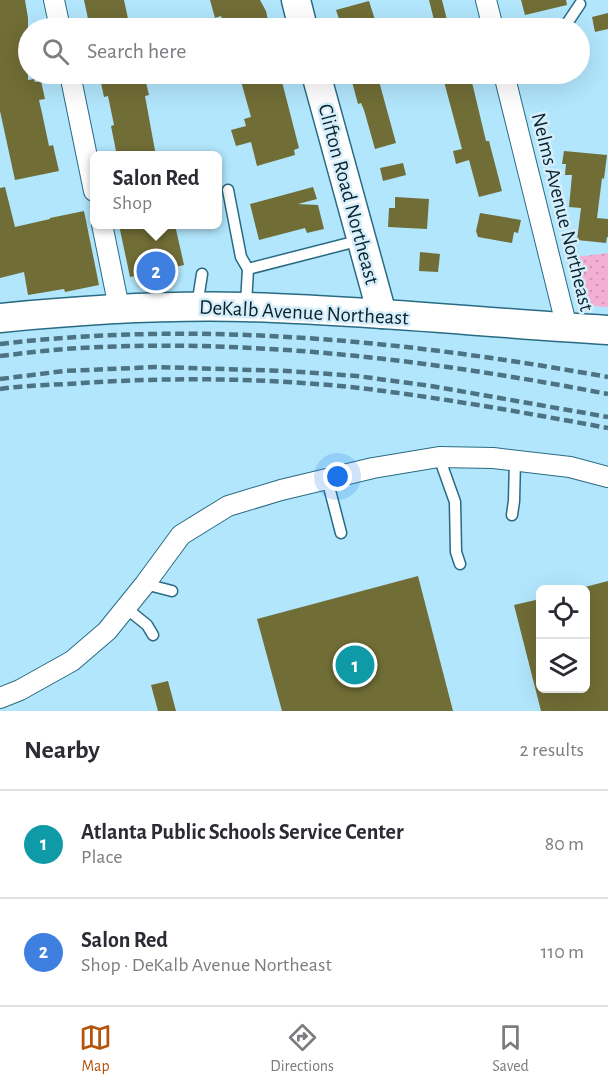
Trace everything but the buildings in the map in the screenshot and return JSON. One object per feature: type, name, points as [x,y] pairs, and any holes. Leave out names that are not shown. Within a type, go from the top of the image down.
[{"type":"main road","points":[[296,0],[300,18]]},
{"type":"main road","name":"Clifton Road Northeast","points":[[319,84],[382,314]]},
{"type":"main road","name":"DeKalb Avenue Northeast","points":[[0,318],[119,308],[245,307],[608,330]]},
{"type":"street","points":[[54,0],[58,18]]},
{"type":"street","points":[[486,0],[490,18]]},
{"type":"street","points":[[72,84],[90,172]]},
{"type":"street","name":"Nelms Avenue Northeast","points":[[506,84],[567,328]]},
{"type":"street","points":[[103,229],[119,308]]},
{"type":"street","points":[[0,698],[20,690],[72,661],[107,631],[146,584],[181,535],[228,506],[281,490],[373,468],[439,457],[515,460],[570,467],[608,477]]},
{"type":"lane","points":[[571,18],[580,4]]},
{"type":"lane","points":[[228,190],[241,257],[248,269],[245,307]]},
{"type":"lane","points":[[248,269],[362,240]]},
{"type":"lane","points":[[197,307],[202,274]]},
{"type":"lane","points":[[439,457],[455,502],[456,552],[460,564]]},
{"type":"lane","points":[[512,515],[515,460]]},
{"type":"lane","points":[[327,479],[341,533]]},
{"type":"lane","points":[[146,584],[172,591]]},
{"type":"lane","points":[[126,608],[147,625],[153,635]]},
{"type":"shaded area","points":[[608,253],[608,307],[578,305],[576,257]]},
{"type":"railway","points":[[0,344],[76,337],[153,334],[229,334],[305,338],[457,353],[608,377]]},
{"type":"railway","points":[[0,356],[100,347],[164,346],[292,350],[419,363],[608,394]]},
{"type":"railway","points":[[0,379],[64,371],[156,367],[287,371],[357,376],[431,386],[608,417]]},
{"type":"railway","points":[[0,389],[151,380],[291,382],[422,396],[608,428]]},
{"type":"place","name":"Salon Red","points":[[156,271]]},
{"type":"place","name":"Atlanta Public Schools Service Center","points":[[355,665]]}]
